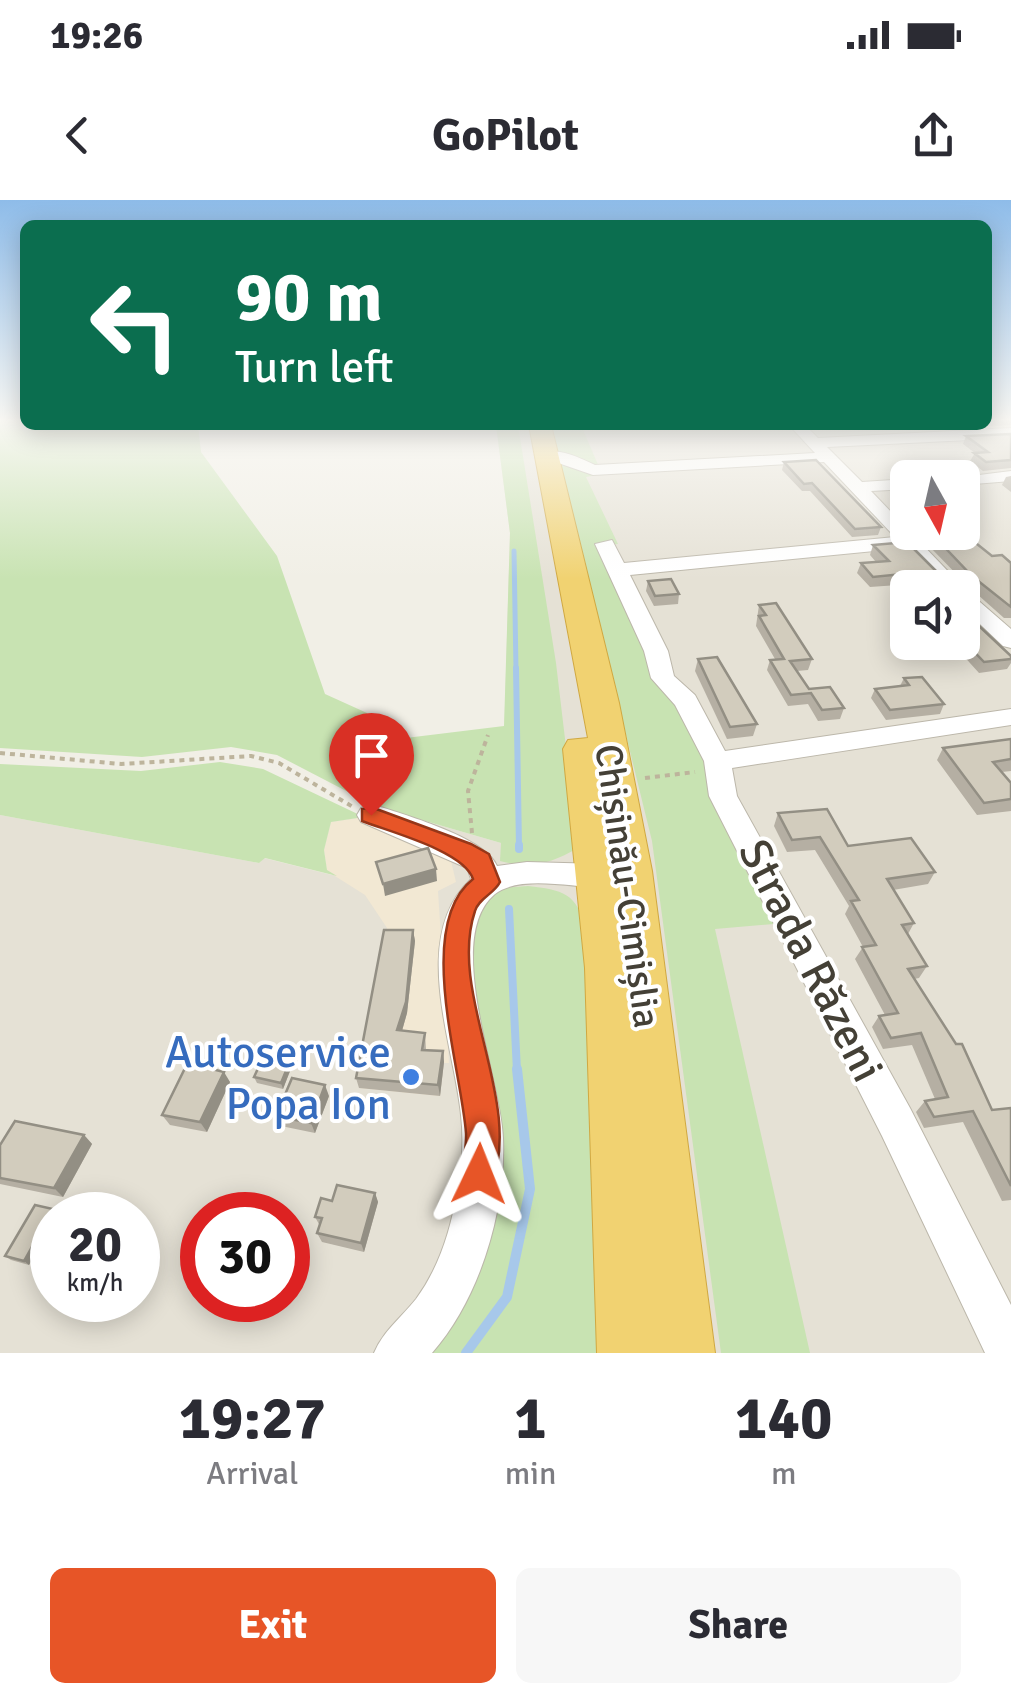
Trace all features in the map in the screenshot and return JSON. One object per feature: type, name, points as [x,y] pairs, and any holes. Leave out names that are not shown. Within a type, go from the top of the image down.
[{"type":"highway","name":"Chișinău-Cimișlia","points":[[542,472],[601,876],[619,1093],[632,1353]]},
{"type":"highway","name":"Chișinău-Cimișlia","points":[[545,472],[615,781],[658,1092],[680,1353]]},
{"type":"street","points":[[842,472],[890,523]]},
{"type":"street","points":[[980,479],[1011,476]]},
{"type":"street","points":[[859,488],[890,485]]},
{"type":"street","name":"Strada Răzeni","points":[[890,543],[610,557],[656,652],[664,678],[686,702],[716,761],[723,796],[896,1122],[1010,1353]]},
{"type":"street","points":[[915,550],[936,570]]},
{"type":"street","points":[[980,612],[1011,641]]},
{"type":"street","points":[[716,761],[1011,717]]},
{"type":"street","points":[[371,815],[484,872],[601,876]]},
{"type":"street","points":[[398,1353],[443,1295],[466,1250],[475,1211],[483,1137],[457,962],[461,911],[484,872]]},
{"type":"path","points":[[484,872],[469,822],[468,790],[488,734]]},
{"type":"path","points":[[0,754],[121,764],[251,756],[280,762],[371,815]]},
{"type":"path","points":[[615,781],[688,774],[716,761]]},
{"type":"shaded area","points":[[502,472],[890,472],[890,550],[980,550],[980,472],[1011,472],[1011,1353],[0,1353],[0,815],[259,863],[264,858],[332,875],[324,850],[331,822],[364,817],[377,807],[501,843],[510,533]]},
{"type":"shaded area","points":[[364,817],[451,861],[456,882],[438,891],[449,1063],[444,1063],[440,1096],[359,1088],[376,1013],[387,928],[365,895],[327,871],[324,850],[331,822]]},
{"type":"green space","points":[[0,472],[215,472],[277,556],[325,694],[367,713],[373,742],[504,726],[510,533],[502,472],[525,472],[556,663],[578,848],[540,864],[500,861],[501,843],[377,807],[277,755],[231,747],[142,757],[0,748]]},
{"type":"green space","points":[[561,472],[606,473],[586,477],[618,544],[601,546],[785,923],[715,929],[810,1353],[721,1353],[652,841]]},
{"type":"green space","points":[[220,762],[263,769],[364,817],[331,822],[324,850],[327,870],[337,876],[265,858],[259,863],[0,815],[0,764],[141,771]]},
{"type":"green space","points":[[528,886],[567,896],[578,908],[585,929],[602,1353],[425,1353],[454,1319],[476,901],[500,888]]},
{"type":"building","points":[[793,472],[827,472],[881,527],[855,529],[812,483],[804,484]]},
{"type":"building","points":[[890,544],[890,550],[915,550],[935,570],[890,570],[890,575],[873,577],[861,563],[889,561],[873,545]]},
{"type":"building","points":[[980,546],[992,556],[1002,555],[1011,563],[1011,607],[980,582],[980,570],[966,570],[947,550],[980,550]]},
{"type":"building","points":[[671,579],[679,594],[655,596],[648,581]]},
{"type":"building","points":[[776,603],[812,659],[790,661],[809,689],[830,687],[844,708],[822,710],[811,693],[791,695],[770,660],[784,659],[759,616],[766,615],[759,605]]},
{"type":"building","points":[[980,627],[1011,656],[984,662],[980,658]]},
{"type":"building","points":[[717,657],[757,724],[730,727],[698,659]]},
{"type":"building","points":[[922,677],[944,704],[890,710],[875,689],[909,685],[904,678]]},
{"type":"building","points":[[1011,739],[1011,759],[993,762],[1011,783],[1011,799],[984,803],[943,748]]},
{"type":"building","points":[[827,809],[848,846],[911,838],[935,872],[887,879],[914,923],[902,925],[927,966],[908,969],[956,1044],[962,1044],[992,1110],[1011,1108],[1011,1186],[973,1111],[934,1117],[925,1101],[948,1097],[921,1033],[891,1038],[879,1016],[898,1013],[862,947],[876,945],[851,901],[859,900],[820,837],[792,840],[778,813]]},
{"type":"building","points":[[428,848],[436,869],[383,884],[376,862]]},
{"type":"building","points":[[384,930],[413,930],[406,1002],[397,1030],[425,1033],[422,1050],[443,1051],[438,1085],[356,1078]]},
{"type":"building","points":[[190,1058],[210,1062],[208,1068],[224,1072],[200,1122],[162,1115]]},
{"type":"building","points":[[262,1060],[288,1066],[281,1083],[254,1077]]},
{"type":"building","points":[[292,1078],[325,1085],[311,1123],[276,1116]]},
{"type":"building","points":[[15,1121],[84,1135],[54,1188],[0,1178],[0,1145]]},
{"type":"building","points":[[337,1185],[375,1193],[361,1243],[317,1233],[322,1218],[315,1217],[321,1198],[332,1201]]},
{"type":"building","points":[[30,1214],[30,1250],[24,1261],[5,1256]]},
{"type":"waterway","points":[[514,551],[516,670]]},
{"type":"waterway","points":[[516,668],[519,847]]},
{"type":"waterway","points":[[509,909],[517,1071]]},
{"type":"waterway","points":[[466,1353],[507,1297],[530,1189],[517,1069]]},
{"type":"place","name":"Autoservice Popa Ion","points":[[411,1077]]},
{"type":"route","points":[[371,815],[462,850],[480,861],[487,882],[470,896],[461,911],[457,962],[483,1137],[479,1174]]}]
